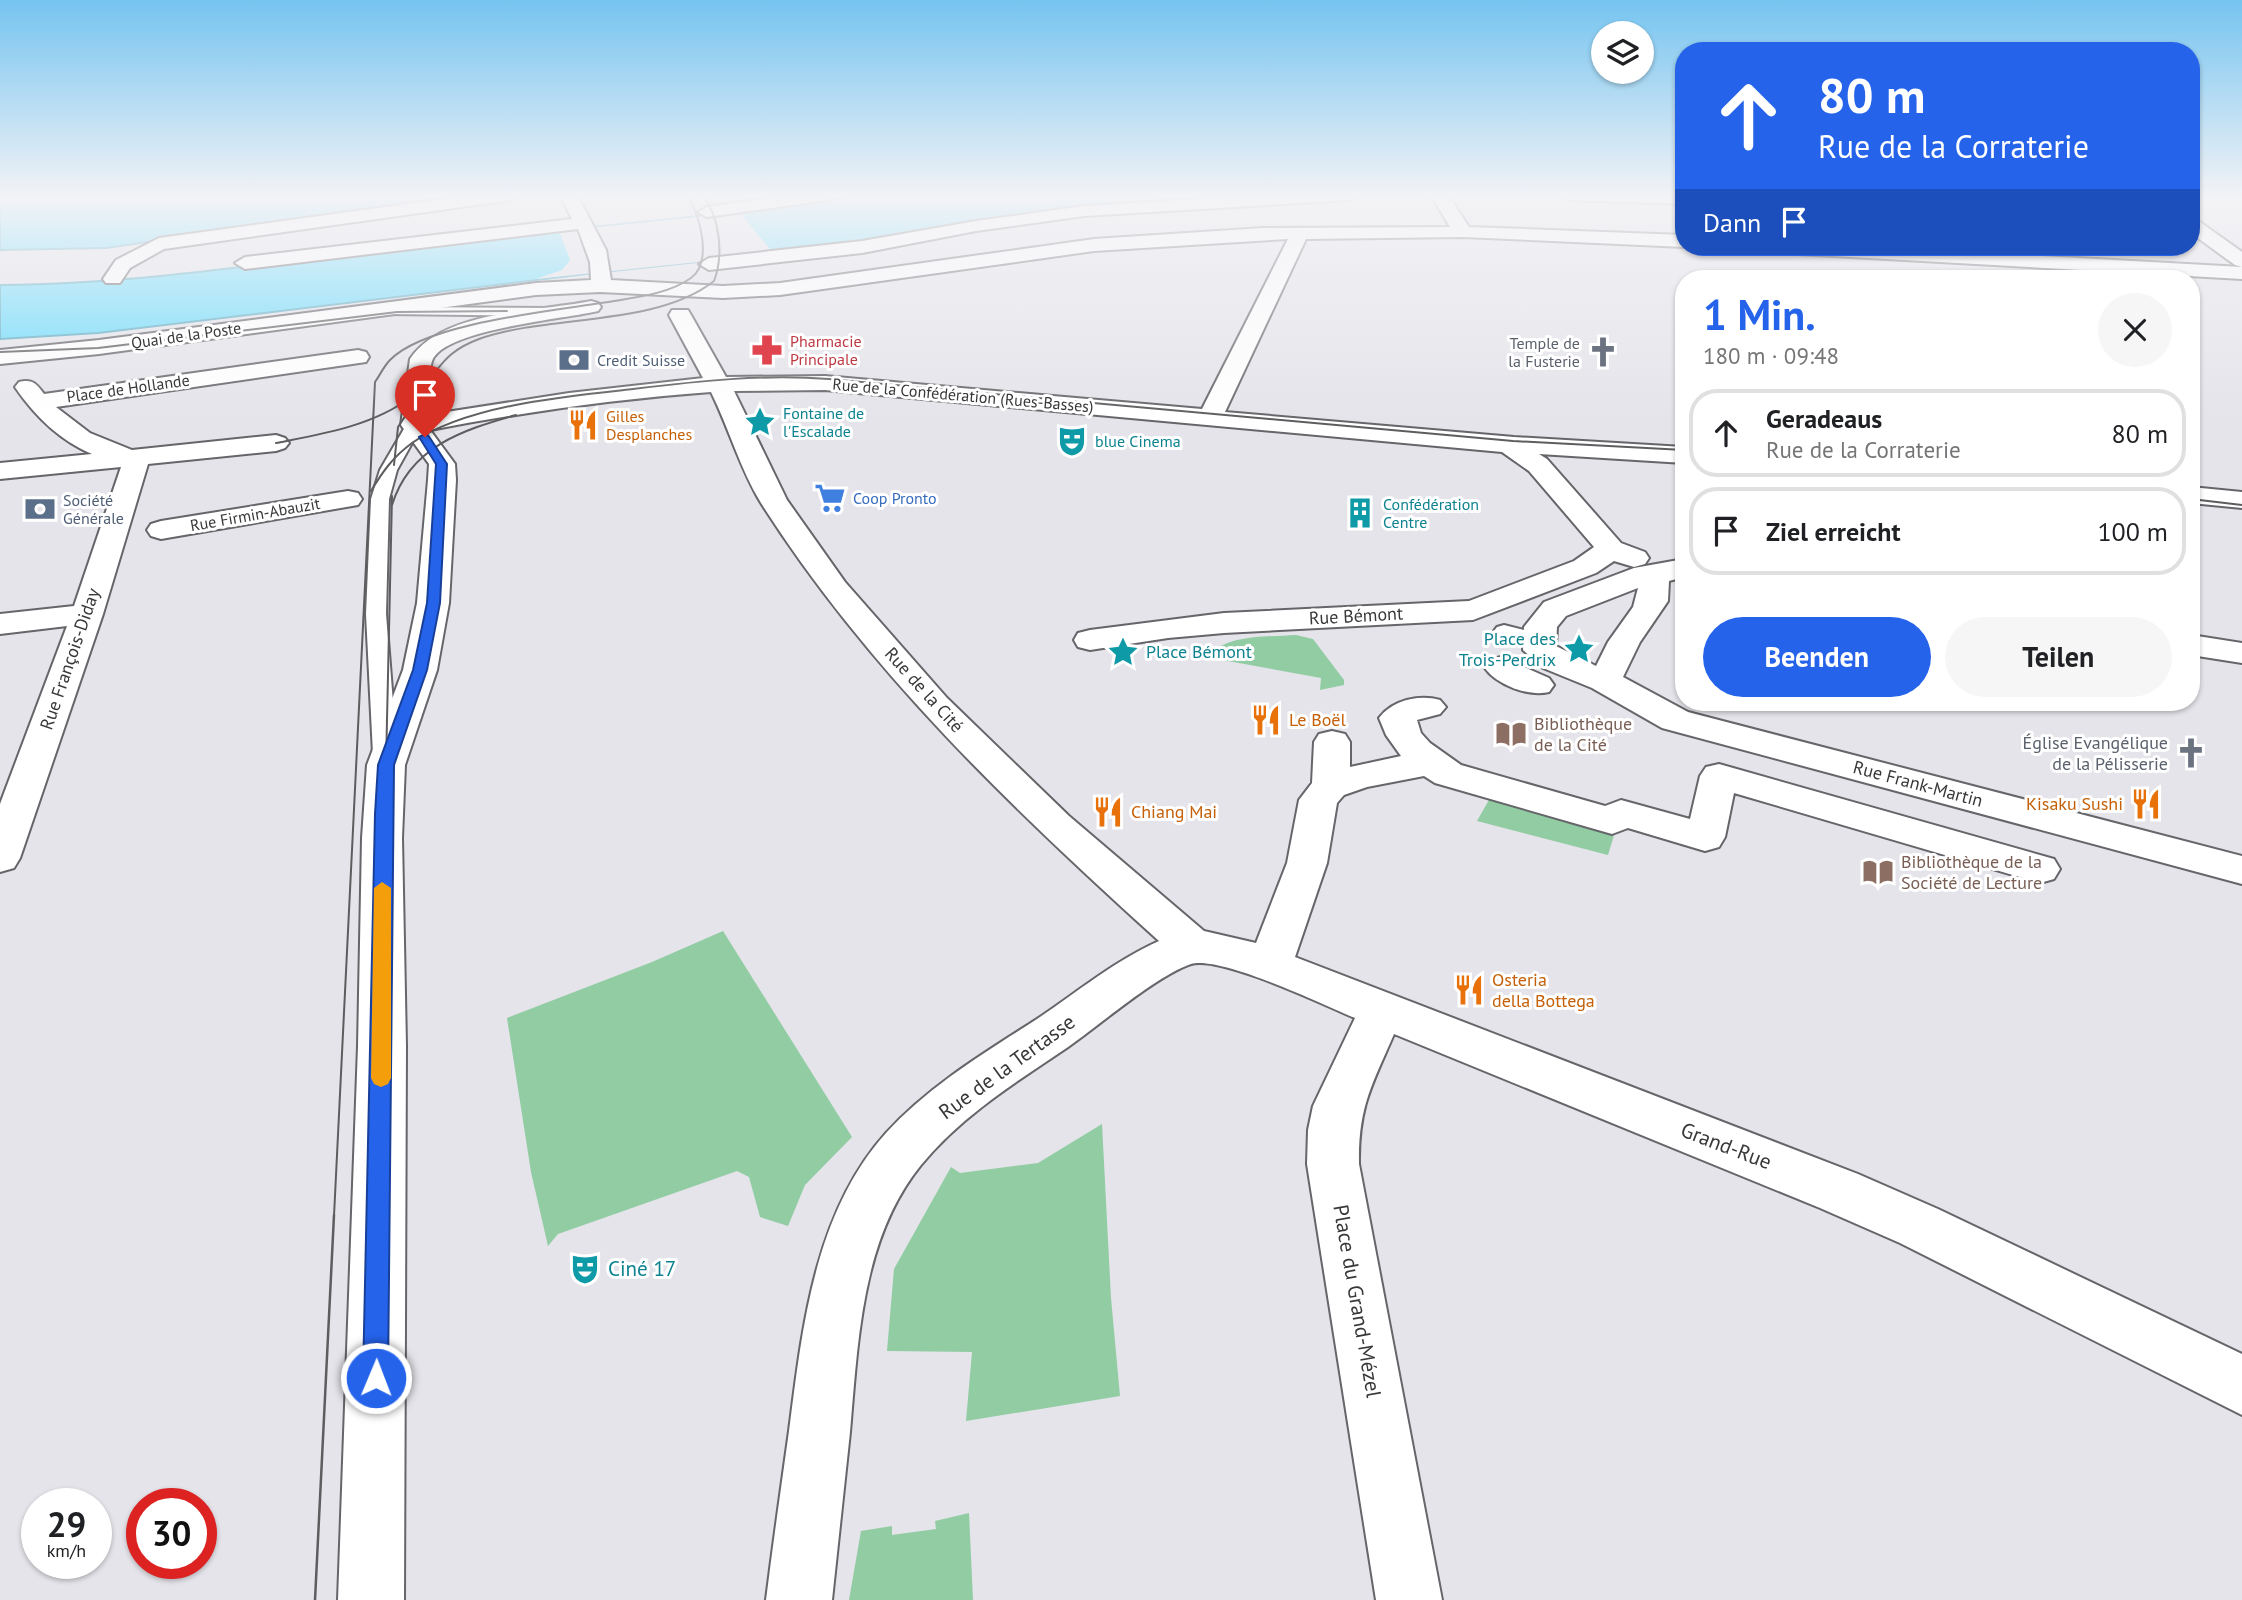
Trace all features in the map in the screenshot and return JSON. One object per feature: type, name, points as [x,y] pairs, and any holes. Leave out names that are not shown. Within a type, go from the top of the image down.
[{"type":"street","points":[[113,279],[119,270]]},
{"type":"street","points":[[371,1600],[382,1060],[382,838],[386,765],[420,670],[433,603],[442,464],[414,425],[421,359],[436,345],[473,329],[601,304],[610,298],[612,292],[602,279],[601,270]]},
{"type":"street","points":[[681,290],[700,279],[704,270]]},
{"type":"street","name":"Quai de la Poste","points":[[0,357],[371,312],[602,279],[681,290],[751,291],[803,287],[923,270]]},
{"type":"street","points":[[1214,409],[1282,270]]},
{"type":"street","points":[[2199,270],[2242,273]]},
{"type":"street","points":[[371,312],[420,324],[435,335],[436,345]]},
{"type":"street","name":"Rue de la Cité","points":[[680,314],[717,383],[773,500],[834,589],[935,705],[1055,825],[1194,947]]},
{"type":"street","points":[[38,402],[26,387],[28,380],[53,352]]},
{"type":"street","name":"Place de Hollande","points":[[38,402],[358,357]]},
{"type":"street","name":"Rue de la Confédération (Rues-Basses)","points":[[414,425],[492,411],[717,383],[768,380],[1214,409],[1514,445],[1675,454]]},
{"type":"street","name":"Place de Hollande","points":[[38,402],[69,432],[87,443],[137,458]]},
{"type":"street","points":[[0,471],[276,443]]},
{"type":"street","points":[[1514,445],[1514,450],[1538,465],[1611,549],[1673,569]]},
{"type":"street","name":"Rue François-Diday","points":[[1,853],[87,614],[137,458]]},
{"type":"street","points":[[2200,496],[2242,500]]},
{"type":"street","name":"Rue Firmin-Abauzit","points":[[161,530],[348,499]]},
{"type":"street","name":"Rue Bémont","points":[[1090,640],[1224,623],[1473,610],[1585,567],[1611,549]]},
{"type":"street","points":[[1673,569],[1654,578],[1652,601],[1648,609],[1625,642],[1612,669],[1602,680],[1549,658],[1540,650],[1537,639],[1545,618],[1555,609],[1645,574],[1673,569]]},
{"type":"street","points":[[0,624],[87,614]]},
{"type":"street","points":[[2200,646],[2242,653]]},
{"type":"street","points":[[1501,667],[1537,685]]},
{"type":"street","name":"Rue Frank-Martin","points":[[1602,680],[1623,690],[1653,712],[1675,720],[2242,870]]},
{"type":"street","points":[[1429,706],[1405,712],[1397,718],[1399,728],[1428,763],[1448,774],[1612,821],[1621,813],[1705,837],[1719,776],[2040,869]]},
{"type":"street","points":[[1331,786],[1332,742]]},
{"type":"street","points":[[1270,965],[1307,863],[1318,800],[1331,786],[1360,776],[1428,763]]},
{"type":"street","name":"Grand-Rue","points":[[1194,947],[1211,948],[1270,965],[1839,1191],[1919,1226],[2242,1385]]},
{"type":"street","name":"Rue de la Tertasse","points":[[799,1600],[830,1341],[845,1272],[861,1220],[884,1174],[914,1137],[976,1084],[1157,963],[1194,947]]},
{"type":"street","name":"Place du Grand-Mézel","points":[[1382,1010],[1338,1106],[1333,1130],[1333,1164],[1409,1600]]},
{"type":"lane","points":[[371,312],[570,312]]},
{"type":"lane","points":[[386,765],[376,614],[380,499],[394,458],[414,425]]},
{"type":"lane","points":[[1504,631],[1537,639]]},
{"type":"green space","points":[[1296,635],[1313,639],[1344,680],[1344,685],[1320,690],[1321,678],[1217,659],[1209,655],[1217,648],[1238,640]]},
{"type":"green space","points":[[1490,798],[1615,832],[1608,855],[1477,821]]},
{"type":"green space","points":[[723,931],[852,1137],[805,1185],[788,1226],[760,1217],[749,1177],[737,1171],[558,1234],[548,1246],[531,1172],[507,1018],[652,962]]},
{"type":"green space","points":[[1102,1124],[1111,1298],[1120,1396],[966,1421],[972,1352],[887,1351],[894,1269],[951,1167],[960,1173],[1038,1163]]},
{"type":"green space","points":[[969,1513],[973,1600],[849,1600],[861,1531],[892,1526],[892,1535],[936,1529],[935,1521]]},
{"type":"water","points":[[214,270],[625,270],[98,333],[0,339],[0,285],[159,276]]},
{"type":"pier","points":[[562,270],[625,270],[536,279]]},
{"type":"tram line","points":[[373,418],[375,382],[390,360],[408,347],[463,327],[664,291],[683,283],[698,270]]},
{"type":"tram line","points":[[373,418],[411,397],[447,358],[465,345],[507,331],[633,313],[663,306],[690,296],[714,281],[717,270]]},
{"type":"tram line","points":[[0,352],[98,348],[397,312],[507,311]]},
{"type":"tram line","points":[[395,459],[412,443],[434,430],[518,404],[682,383],[755,378],[829,379],[1513,441],[1675,450]]},
{"type":"tram line","points":[[395,459],[398,427],[417,398]]},
{"type":"tram line","points":[[392,505],[400,485],[411,469],[440,444],[476,427],[516,415]]},
{"type":"tram line","points":[[276,443],[347,428],[373,418]]},
{"type":"tram line","points":[[334,1216],[373,418]]},
{"type":"tram line","points":[[371,491],[395,459]]},
{"type":"tram line","points":[[394,465],[395,459]]},
{"type":"tram line","points":[[386,765],[392,496]]},
{"type":"tram line","points":[[2200,500],[2242,505]]},
{"type":"tram line","points":[[315,1600],[334,1215]]},
{"type":"slow traffic","points":[[381,1078],[382,888]]},
{"type":"place","name":"Pharmacie Principale","points":[[767,350]]},
{"type":"place","name":"Temple de la Fusterie","points":[[1603,352]]},
{"type":"place","name":"Credit Suisse","points":[[574,360]]},
{"type":"place","name":"Fontaine de l'Escalade","points":[[760,422]]},
{"type":"place","name":"Gilles Desplanches","points":[[583,425]]},
{"type":"place","name":"blue Cinema","points":[[1072,441]]},
{"type":"place","name":"Coop Pronto","points":[[830,498]]},
{"type":"place","name":"Société Générale","points":[[40,509]]},
{"type":"place","name":"Confédération Centre","points":[[1360,513]]},
{"type":"place","name":"Place des Trois-Perdrix","points":[[1579,649]]},
{"type":"place","name":"Place Bémont","points":[[1123,652]]},
{"type":"place","name":"Le Boël","points":[[1266,720]]},
{"type":"place","name":"Bibliothèque de la Cité","points":[[1511,734]]},
{"type":"place","name":"Église Evangélique de la Pélisserie","points":[[2191,753]]},
{"type":"place","name":"Kisaku Sushi","points":[[2146,804]]},
{"type":"place","name":"Chiang Mai","points":[[1108,812]]},
{"type":"place","name":"Bibliothèque de la Société de Lecture","points":[[1878,872]]},
{"type":"place","name":"Osteria della Bottega","points":[[1469,990]]},
{"type":"place","name":"Ciné 17","points":[[585,1269]]},
{"type":"route","points":[[376,1378],[383,814],[386,765],[420,670],[433,603],[442,464],[425,437]]}]
